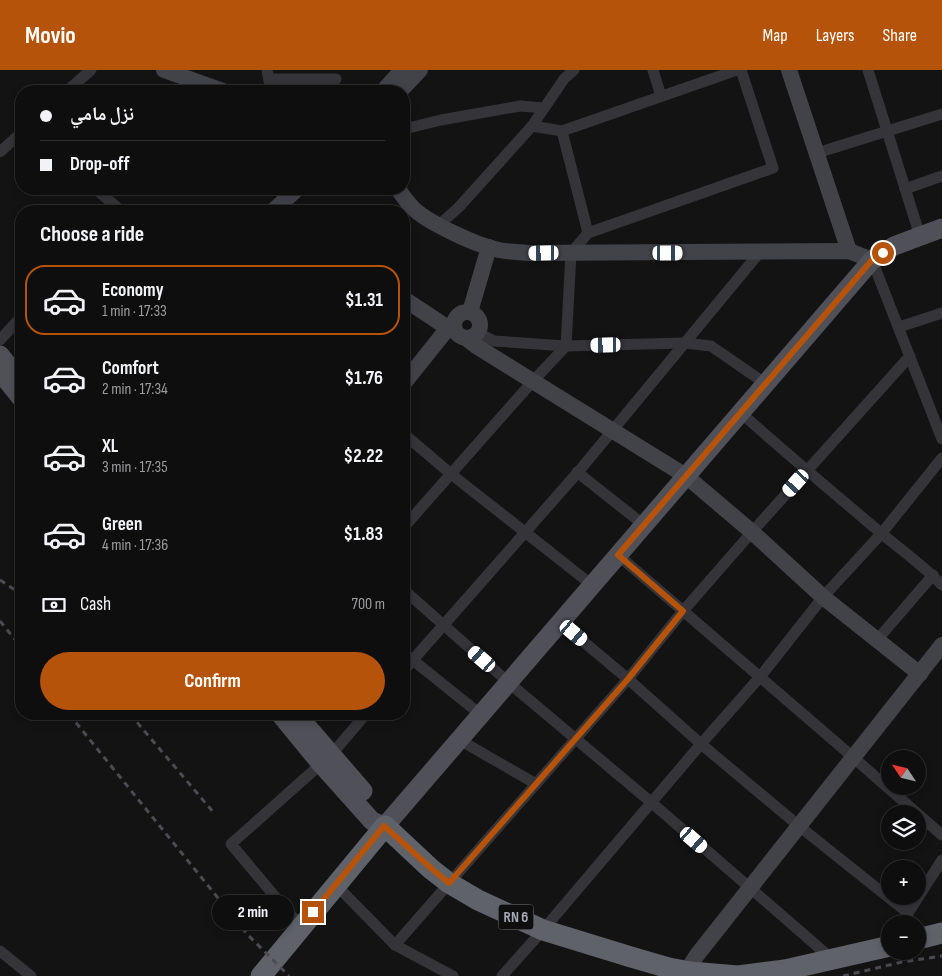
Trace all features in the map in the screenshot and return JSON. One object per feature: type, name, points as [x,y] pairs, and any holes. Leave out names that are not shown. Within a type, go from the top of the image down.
[{"type":"highway","name":"RN 6","points":[[384,826],[449,883],[478,900],[543,930],[674,972],[738,976],[785,970],[881,947]]},
{"type":"highway","points":[[264,975],[384,826]]},
{"type":"highway","points":[[926,937],[942,934]]},
{"type":"highway","points":[[926,943],[942,941]]},
{"type":"main road","points":[[384,826],[872,260],[894,246],[942,228]]},
{"type":"main road","points":[[0,355],[15,374]]},
{"type":"main road","points":[[0,372],[15,391]]},
{"type":"main road","name":"RN 6","points":[[286,720],[377,808],[382,816],[384,826]]},
{"type":"main road","name":"RN 6","points":[[300,720],[326,759]]},
{"type":"street","points":[[74,85],[91,70]]},
{"type":"street","points":[[164,70],[206,85]]},
{"type":"street","points":[[388,85],[402,70]]},
{"type":"street","points":[[406,85],[420,70]]},
{"type":"street","points":[[439,225],[459,207],[532,126],[564,79],[574,70]]},
{"type":"street","points":[[653,70],[661,96]]},
{"type":"street","points":[[410,519],[566,346],[571,253],[588,233],[773,168],[739,70],[562,131],[532,126]]},
{"type":"street","points":[[789,70],[849,251]]},
{"type":"street","points":[[872,71],[887,132],[920,236]]},
{"type":"street","points":[[268,74],[336,79]]},
{"type":"street","points":[[410,128],[520,106],[544,108]]},
{"type":"street","points":[[817,153],[942,114]]},
{"type":"street","points":[[562,131],[588,233]]},
{"type":"street","points":[[0,152],[15,138]]},
{"type":"street","points":[[905,189],[942,176]]},
{"type":"street","points":[[102,195],[113,205]]},
{"type":"street","points":[[402,195],[414,209],[423,216],[454,233],[499,250],[530,254],[849,251],[872,260],[910,356],[937,412],[942,439]]},
{"type":"street","points":[[470,312],[489,247]]},
{"type":"street","points":[[410,654],[443,624],[577,472],[760,252]]},
{"type":"street","points":[[410,302],[491,347],[533,381],[686,476],[752,532],[823,598],[920,674]]},
{"type":"street","points":[[410,378],[460,331],[480,330],[481,322],[476,314],[463,312],[456,317],[460,331]]},
{"type":"street","points":[[899,327],[942,313]]},
{"type":"street","points":[[0,340],[15,324]]},
{"type":"street","points":[[491,347],[685,343],[711,346],[766,384]]},
{"type":"street","points":[[395,945],[628,679],[683,611],[752,532],[910,356]]},
{"type":"street","points":[[741,412],[881,534],[933,575],[942,585]]},
{"type":"street","points":[[410,439],[451,474],[592,585]]},
{"type":"street","points":[[502,976],[760,677],[823,598],[881,534],[942,458]]},
{"type":"street","points":[[577,472],[644,525]]},
{"type":"street","points":[[618,555],[942,835]]},
{"type":"street","points":[[877,640],[933,575]]},
{"type":"street","points":[[410,595],[508,682],[652,803],[832,959]]},
{"type":"street","points":[[560,622],[701,744],[908,914],[942,860]]},
{"type":"street","points":[[674,972],[697,956],[920,674],[936,661],[942,645]]},
{"type":"street","points":[[410,658],[480,714]]},
{"type":"street","points":[[302,926],[231,844],[326,759],[361,720]]},
{"type":"street","points":[[458,739],[536,784]]},
{"type":"street","points":[[336,884],[395,945],[453,976]]},
{"type":"street","points":[[0,951],[31,976]]},
{"type":"railway","points":[[0,580],[15,590]]},
{"type":"railway","points":[[0,621],[15,640]]},
{"type":"railway","points":[[74,720],[248,935],[289,976]]},
{"type":"railway","points":[[135,720],[214,813]]},
{"type":"railway","points":[[843,976],[902,962],[942,956]]},
{"type":"route","points":[[313,912],[384,826],[449,883],[628,679],[683,611],[618,555],[872,260],[883,253]]}]
